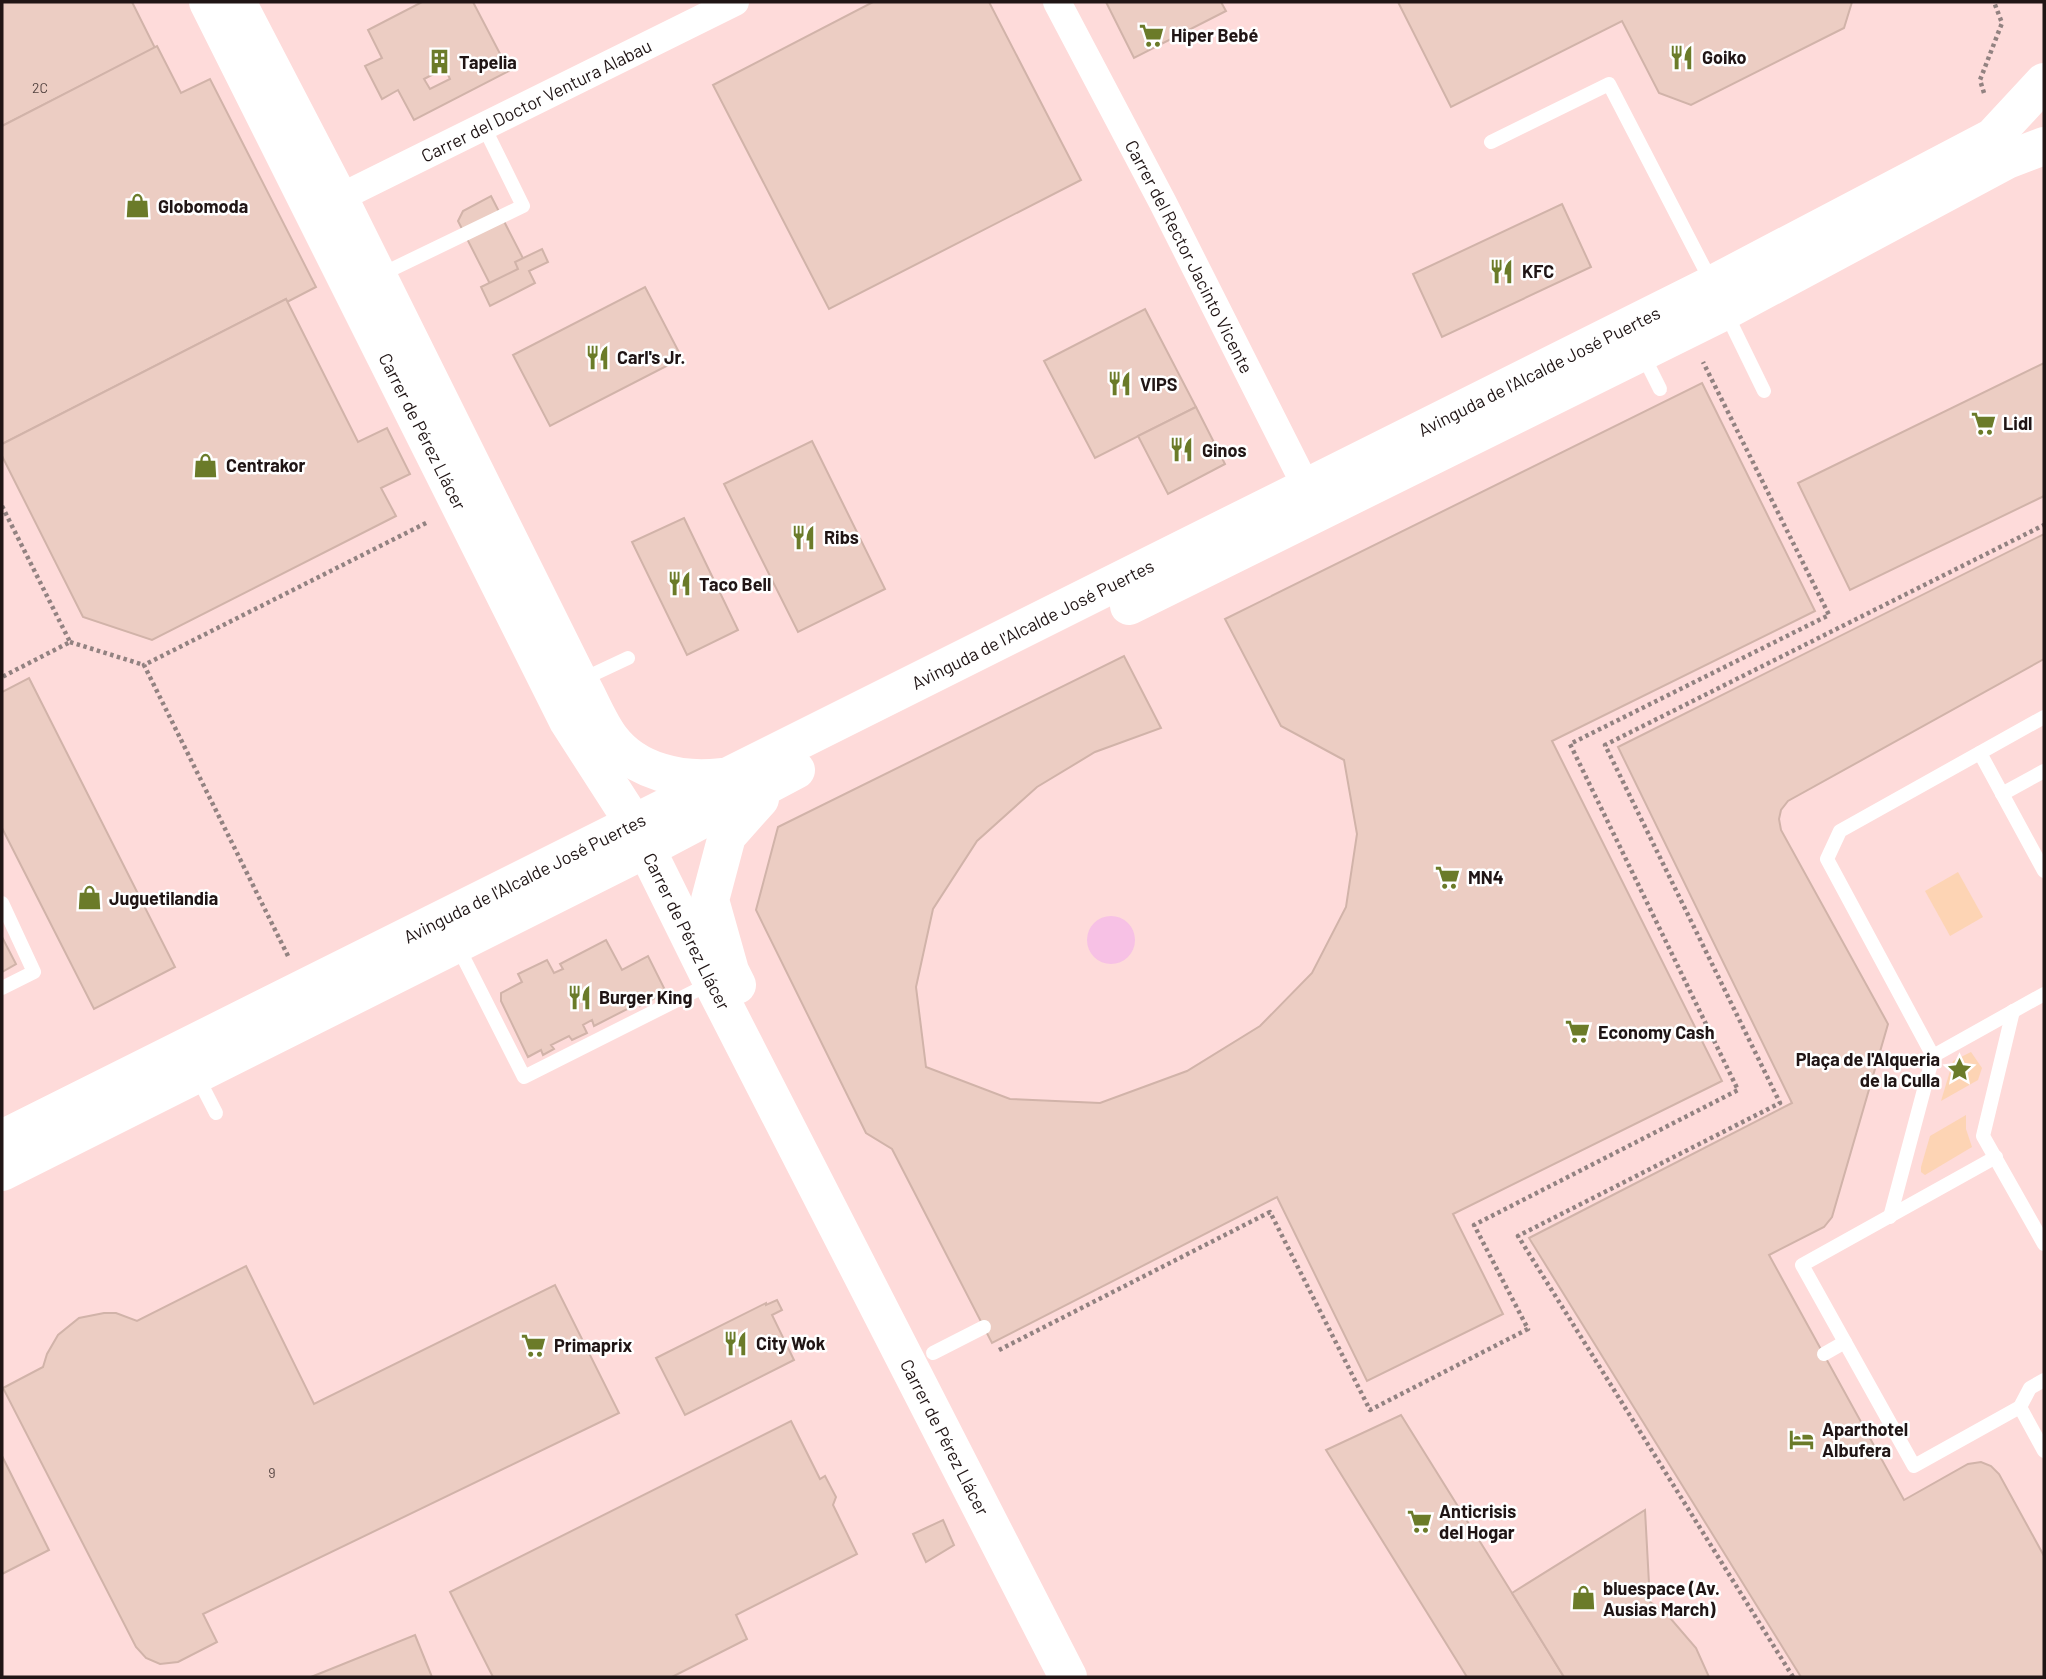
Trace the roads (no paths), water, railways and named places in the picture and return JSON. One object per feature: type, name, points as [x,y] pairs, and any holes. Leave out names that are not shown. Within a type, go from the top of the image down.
[{"type":"street","name":"Carrer de Pérez Llácer","points":[[208,2],[568,721],[640,836],[1068,1677]]},
{"type":"street","name":"Carrer de Pérez Llácer","points":[[237,2],[339,198],[579,681],[612,740],[629,756],[649,768],[669,775],[688,779],[727,776]]},
{"type":"street","name":"Carrer del Doctor Ventura Alabau","points":[[339,198],[734,2]]},
{"type":"street","name":"Carrer del Rector Jacinto Vicente","points":[[1057,2],[1163,203],[1313,500]]},
{"type":"street","name":"Avinguda de l'Alcalde José Puertes","points":[[2,1172],[456,944],[640,836],[727,776],[1313,500],[1642,352],[1719,297],[1993,137],[2044,82]]},
{"type":"street","name":"Avinguda de l'Alcalde José Puertes","points":[[2,1139],[640,836],[775,782],[1313,500],[1719,297],[2007,160],[2044,146]]},
{"type":"street","name":"Carrer de Pérez Llácer","points":[[775,782],[727,836],[710,900],[730,971],[852,1209],[892,1272],[1096,1677]]},
{"type":"lane","points":[[1490,142],[1609,84],[1719,297],[1764,391]]},
{"type":"lane","points":[[377,276],[523,206],[483,125]]},
{"type":"lane","points":[[1642,352],[1660,389]]},
{"type":"lane","points":[[579,681],[628,658]]},
{"type":"lane","points":[[1890,1217],[1933,1056],[1827,859],[1840,831],[2044,717]]},
{"type":"lane","points":[[1980,753],[2044,871]]},
{"type":"lane","points":[[2002,794],[2044,771]]},
{"type":"lane","points":[[2,903],[34,972],[2,988]]},
{"type":"lane","points":[[456,944],[524,1077],[712,982]]},
{"type":"lane","points":[[1933,1056],[2044,994]]},
{"type":"lane","points":[[2013,1011],[1983,1136],[2044,1244]]},
{"type":"lane","points":[[197,1074],[216,1114]]},
{"type":"lane","points":[[1996,1157],[1802,1265],[1914,1466],[2020,1407],[2030,1388],[2044,1380]]},
{"type":"lane","points":[[933,1353],[984,1327]]},
{"type":"lane","points":[[1824,1354],[1845,1342]]},
{"type":"lane","points":[[2020,1407],[2044,1451]]},
{"type":"place","name":"Hiper Bebé","points":[[1151,35]]},
{"type":"place","name":"Goiko","points":[[1682,57]]},
{"type":"place","name":"Tapelia","points":[[439,62]]},
{"type":"place","name":"Globomoda","points":[[138,206]]},
{"type":"place","name":"KFC","points":[[1502,271]]},
{"type":"place","name":"Carl's Jr.","points":[[597,357]]},
{"type":"place","name":"VIPS","points":[[1120,384]]},
{"type":"place","name":"Lidl","points":[[1983,423]]},
{"type":"place","name":"Ginos","points":[[1182,450]]},
{"type":"place","name":"Centrakor","points":[[206,465]]},
{"type":"place","name":"Ribs","points":[[804,537]]},
{"type":"place","name":"Taco Bell","points":[[679,584]]},
{"type":"place","name":"MN4","points":[[1448,877]]},
{"type":"place","name":"Juguetilandia","points":[[89,898]]},
{"type":"place","name":"Burger King","points":[[579,997]]},
{"type":"place","name":"Economy Cash","points":[[1578,1032]]},
{"type":"place","name":"Plaça de l'Alqueria de la Culla","points":[[1960,1069]]},
{"type":"place","name":"City Wok","points":[[736,1343]]},
{"type":"place","name":"Primaprix","points":[[534,1345]]},
{"type":"place","name":"Aparthotel Albufera","points":[[1802,1439]]},
{"type":"place","name":"Anticrisis del Hogar","points":[[1419,1521]]},
{"type":"place","name":"bluespace (Av. Ausias March)","points":[[1583,1598]]}]
